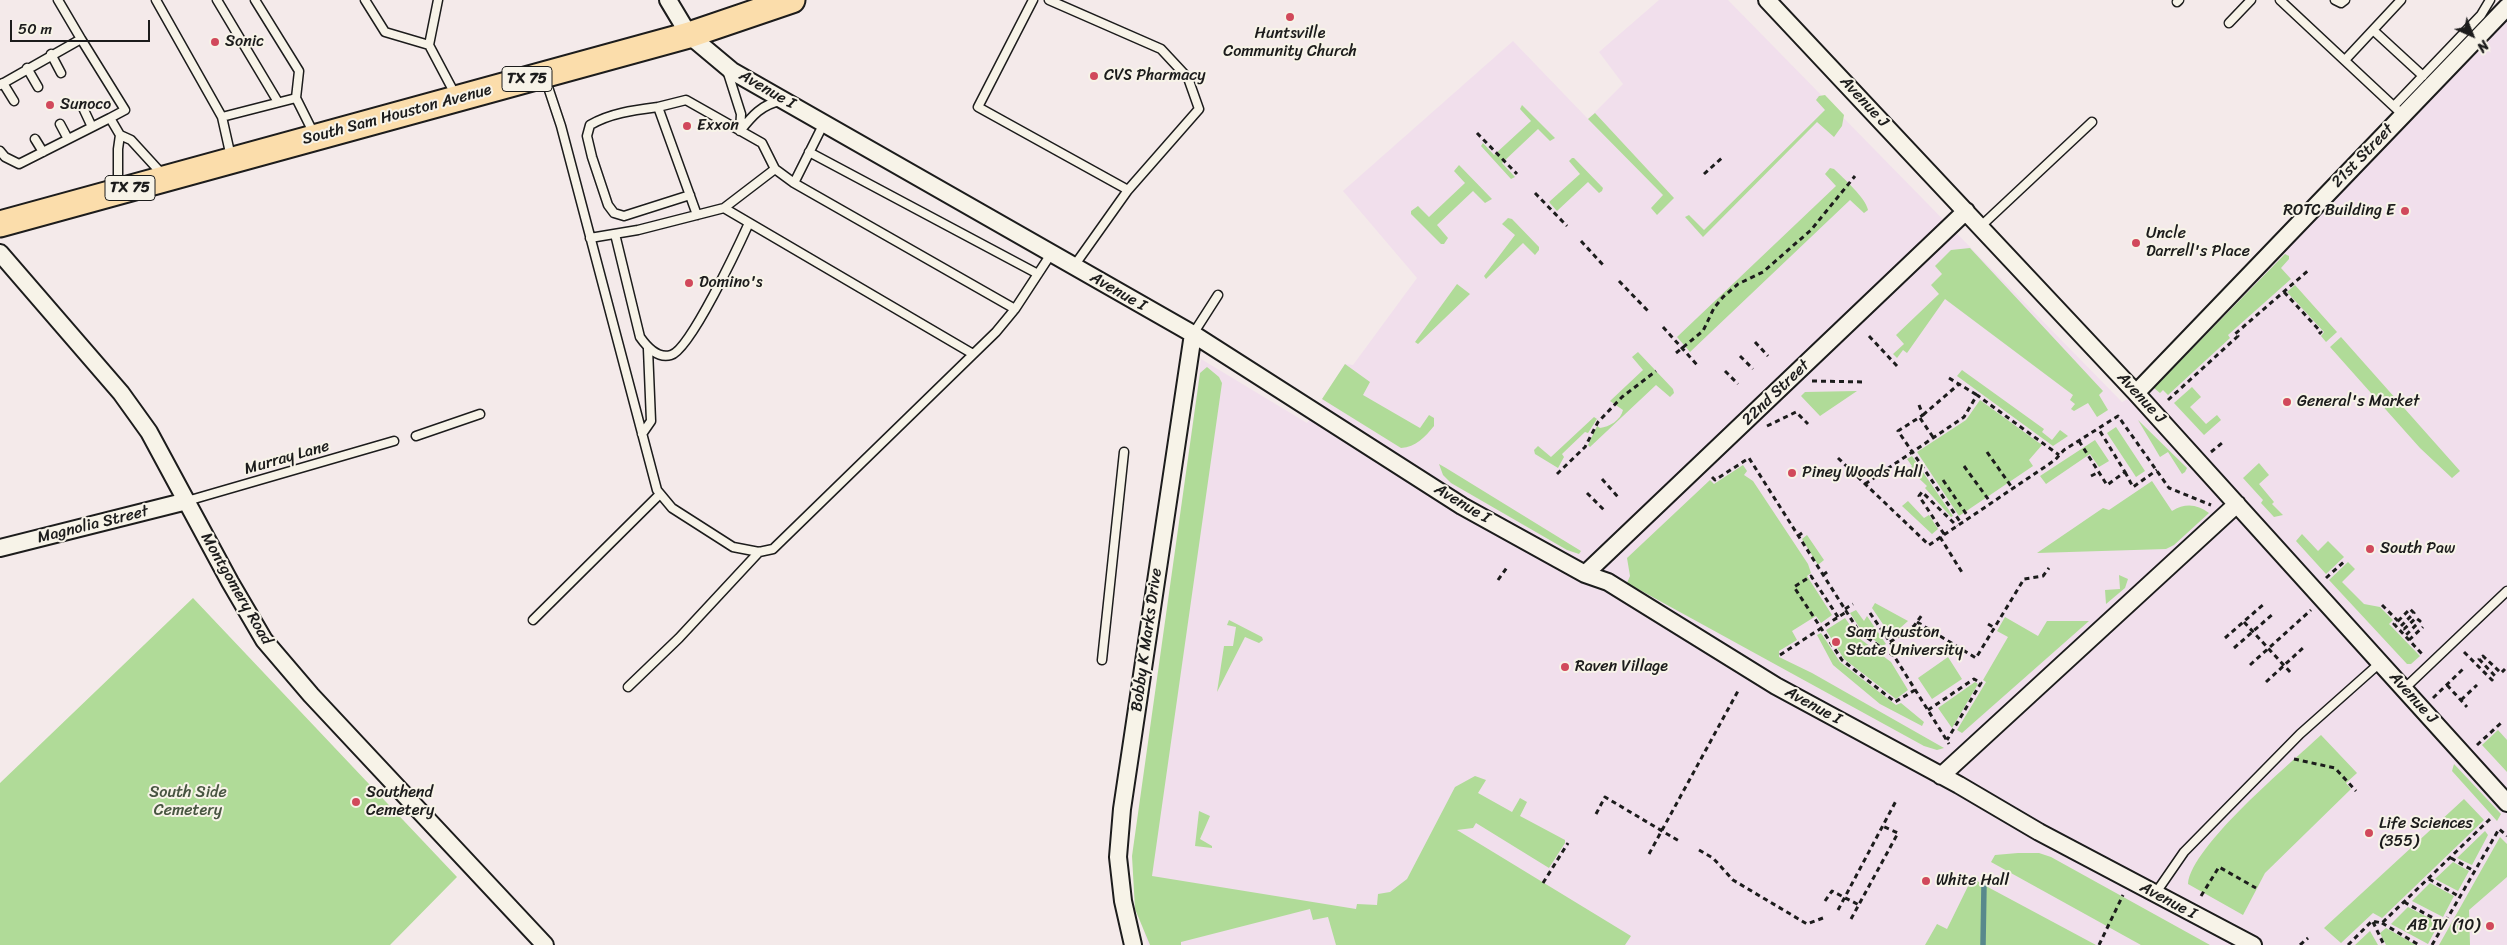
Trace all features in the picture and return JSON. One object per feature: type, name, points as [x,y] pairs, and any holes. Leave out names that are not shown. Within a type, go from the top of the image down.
[{"type":"main road","name":"South Sam Houston Avenue","points":[[0,224],[690,35],[792,0]]},
{"type":"street","name":"Avenue I","points":[[668,0],[690,35],[725,64],[785,101],[1193,334],[1462,506],[1585,574],[1608,582],[1776,686],[2155,894],[2253,945]]},
{"type":"street","name":"Avenue J","points":[[1767,0],[2136,392],[2507,803]]},
{"type":"street","name":"21st Street","points":[[2136,392],[2398,110],[2507,7]]},
{"type":"street","name":"22nd Street","points":[[1585,574],[1966,211]]},
{"type":"street","name":"Montgomery Road","points":[[0,253],[121,393],[149,432],[264,640],[311,695],[545,945]]},
{"type":"street","name":"Bobby K Marks Drive","points":[[1133,945],[1123,901],[1118,857],[1122,809],[1193,334]]},
{"type":"street","name":"Magnolia Street","points":[[0,548],[187,501]]},
{"type":"street","points":[[1941,776],[2237,504]]},
{"type":"lane","points":[[0,151],[18,164],[125,110],[58,0]]},
{"type":"lane","points":[[156,0],[222,117],[232,160]]},
{"type":"lane","points":[[217,0],[278,102]]},
{"type":"lane","points":[[255,0],[299,71],[296,98],[315,137]]},
{"type":"lane","points":[[365,0],[385,32],[429,44]]},
{"type":"lane","points":[[438,0],[429,44],[457,98]]},
{"type":"lane","points":[[1033,0],[978,107],[1128,190]]},
{"type":"lane","points":[[1050,0],[1161,49],[1188,78],[1199,109],[1128,190],[1074,266]]},
{"type":"lane","points":[[2229,23],[2251,0]]},
{"type":"lane","points":[[2280,0],[2398,110],[2423,76],[2481,16],[2490,0]]},
{"type":"lane","points":[[2335,0],[2341,3],[2345,0]]},
{"type":"lane","points":[[2345,60],[2401,0]]},
{"type":"lane","points":[[2373,30],[2423,76]]},
{"type":"lane","points":[[14,101],[2,84],[51,54],[81,39]]},
{"type":"lane","points":[[51,54],[61,73]]},
{"type":"lane","points":[[725,64],[741,114],[740,131]]},
{"type":"lane","points":[[27,68],[38,87]]},
{"type":"lane","points":[[544,74],[561,126],[656,490],[672,508],[733,547],[758,552],[773,548],[973,354],[1015,309],[1052,254]]},
{"type":"lane","points":[[222,117],[296,98]]},
{"type":"lane","points":[[690,195],[624,216],[614,213],[608,205],[592,158],[587,136],[590,125],[600,119],[616,114],[686,100],[762,143],[775,169],[794,183],[1015,309]]},
{"type":"lane","points":[[740,131],[752,116],[768,104],[785,101]]},
{"type":"lane","points":[[658,107],[697,215]]},
{"type":"lane","points":[[84,110],[92,127]]},
{"type":"lane","points":[[110,118],[120,135],[131,140],[166,178]]},
{"type":"lane","points":[[1981,226],[2092,122]]},
{"type":"lane","points":[[794,183],[824,123]]},
{"type":"lane","points":[[60,124],[68,139]]},
{"type":"lane","points":[[118,191],[118,148],[120,135]]},
{"type":"lane","points":[[35,139],[43,152]]},
{"type":"lane","points":[[809,152],[1038,274]]},
{"type":"lane","points":[[590,238],[615,234],[724,208],[775,169]]},
{"type":"lane","points":[[724,208],[973,354]]},
{"type":"lane","points":[[648,349],[660,354],[671,355],[683,347],[717,288],[750,223]]},
{"type":"lane","points":[[615,234],[640,337],[648,349],[651,421],[642,434]]},
{"type":"lane","points":[[1193,334],[1218,295]]},
{"type":"lane","points":[[416,436],[480,414]]},
{"type":"lane","name":"Murray Lane","points":[[187,501],[394,441]]},
{"type":"lane","points":[[1102,660],[1124,452]]},
{"type":"lane","points":[[533,620],[660,494]]},
{"type":"lane","points":[[628,687],[679,638],[758,552]]},
{"type":"lane","points":[[2405,688],[2507,591]]},
{"type":"lane","points":[[2155,894],[2184,852],[2300,734],[2381,662]]},
{"type":"path","points":[[1477,133],[1517,174]]},
{"type":"path","points":[[1704,174],[1723,157]]},
{"type":"path","points":[[1676,353],[1703,331],[1714,308],[1723,297],[1738,284],[1763,272],[1811,230],[1848,182],[1856,176]]},
{"type":"path","points":[[1535,193],[1567,226]]},
{"type":"path","points":[[1581,241],[1604,266]]},
{"type":"path","points":[[2168,400],[2238,336],[2235,334],[2310,269]]},
{"type":"path","points":[[1618,281],[1648,311]]},
{"type":"path","points":[[2284,292],[2321,332],[2319,334]]},
{"type":"path","points":[[1663,327],[1699,366]]},
{"type":"path","points":[[1869,336],[1898,367]]},
{"type":"path","points":[[1755,342],[1768,356]]},
{"type":"path","points":[[1740,356],[1753,369]]},
{"type":"path","points":[[1557,474],[1585,447],[1598,422],[1622,397],[1656,371]]},
{"type":"path","points":[[1725,371],[1738,384]]},
{"type":"path","points":[[1950,378],[1977,395],[2059,455]]},
{"type":"path","points":[[1810,381],[1864,382]]},
{"type":"path","points":[[1959,384],[1922,417],[1898,431],[1959,525]]},
{"type":"path","points":[[1865,484],[1964,417],[1977,395]]},
{"type":"path","points":[[1919,405],[1922,417],[1933,437]]},
{"type":"path","points":[[1761,429],[1796,412],[1808,424]]},
{"type":"path","points":[[1838,458],[1929,545],[2118,416],[2169,488],[2211,505]]},
{"type":"path","points":[[2098,428],[2133,487],[2156,470]]},
{"type":"path","points":[[2079,441],[2107,485],[2125,472]]},
{"type":"path","points":[[1987,452],[2012,488]]},
{"type":"path","points":[[1710,476],[1715,480],[1749,458],[1860,633],[1894,656]]},
{"type":"path","points":[[1964,466],[1991,503]]},
{"type":"path","points":[[2091,476],[2099,472]]},
{"type":"path","points":[[1602,479],[1620,498]]},
{"type":"path","points":[[1943,480],[1969,518]]},
{"type":"path","points":[[1944,534],[1919,496],[1922,492],[1959,525]]},
{"type":"path","points":[[1587,493],[1606,512]]},
{"type":"path","points":[[1798,536],[1805,531]]},
{"type":"path","points":[[1940,537],[1963,574]]},
{"type":"path","points":[[2326,579],[2346,560]]},
{"type":"path","points":[[1498,580],[1508,566]]},
{"type":"path","points":[[1917,622],[1976,658],[2024,578],[2043,576],[2049,568]]},
{"type":"path","points":[[1823,575],[1830,570]]},
{"type":"path","points":[[1838,617],[1811,576],[1794,587],[1842,660],[1895,702],[1915,690]]},
{"type":"path","points":[[2225,638],[2265,603]]},
{"type":"path","points":[[1780,655],[1838,617],[1853,604]]},
{"type":"path","points":[[2382,605],[2398,620]]},
{"type":"path","points":[[2405,636],[2420,621],[2416,618],[2404,629],[2401,626],[2414,613],[2410,609],[2394,624],[2405,636],[2424,655],[2416,661]]},
{"type":"path","points":[[2250,665],[2311,610]]},
{"type":"path","points":[[1870,613],[1890,642],[1894,656],[1949,744]]},
{"type":"path","points":[[2234,648],[2274,613]]},
{"type":"path","points":[[1890,642],[1914,626],[1922,615]]},
{"type":"path","points":[[2244,622],[2291,673]]},
{"type":"path","points":[[1988,624],[1995,628]]},
{"type":"path","points":[[2409,640],[2423,627]]},
{"type":"path","points":[[2266,682],[2304,647]]},
{"type":"path","points":[[2464,652],[2492,680],[2495,676],[2479,659],[2483,656],[2500,673],[2505,669]]},
{"type":"path","points":[[2433,698],[2463,669]]},
{"type":"path","points":[[1928,710],[1974,679],[1981,683],[1947,740]]},
{"type":"path","points":[[2447,685],[2468,707]]},
{"type":"path","points":[[2461,700],[2477,685]]},
{"type":"path","points":[[1649,854],[1738,691]]},
{"type":"path","points":[[2477,745],[2501,723]]},
{"type":"path","points":[[2279,755],[2335,768],[2356,791]]},
{"type":"path","points":[[1596,814],[1605,797],[1679,841]]},
{"type":"path","points":[[1838,910],[1897,799]]},
{"type":"path","points":[[2382,924],[2490,819]]},
{"type":"path","points":[[1851,919],[1898,833],[1882,826]]},
{"type":"path","points":[[2432,945],[2499,829],[2507,836]]},
{"type":"path","points":[[1543,883],[1568,843]]},
{"type":"path","points":[[1699,850],[1713,858],[1740,884],[1806,924],[1823,918]]},
{"type":"path","points":[[2451,858],[2474,871]]},
{"type":"path","points":[[2201,896],[2218,867],[2256,888]]},
{"type":"path","points":[[2429,879],[2460,896]]},
{"type":"path","points":[[1825,901],[1832,891],[1858,905]]},
{"type":"path","points":[[2099,945],[2123,895]]},
{"type":"path","points":[[2404,902],[2444,924]]},
{"type":"path","points":[[2372,921],[2382,924],[2419,945]]},
{"type":"path","points":[[2348,945],[2372,921]]},
{"type":"path","points":[[2372,921],[2384,945]]},
{"type":"path","points":[[2300,945],[2308,938]]},
{"type":"shaded area","name":"Sam Houston State University","points":[[1659,0],[1728,0],[2122,402],[2149,388],[2507,17],[2507,945],[1147,945],[1136,895],[1136,860],[1201,359],[1307,423],[1345,364],[1353,365],[1417,278],[1343,191],[1513,41],[1588,119],[1623,84],[1599,52]]},
{"type":"green space","points":[[1825,95],[1844,115],[1842,126],[1834,137],[1817,122],[1703,237],[1685,217],[1689,215],[1704,230],[1825,110],[1816,100],[1819,96]]},
{"type":"green space","points":[[1522,105],[1555,138],[1550,141],[1538,129],[1502,163],[1515,177],[1511,179],[1481,146],[1483,143],[1494,155],[1531,121],[1520,109]]},
{"type":"green space","points":[[1595,113],[1674,198],[1657,215],[1651,208],[1663,195],[1588,119]]},
{"type":"green space","points":[[1572,158],[1603,188],[1599,193],[1588,182],[1557,211],[1549,202],[1580,174],[1569,161]]},
{"type":"green space","points":[[1459,165],[1492,199],[1485,203],[1473,191],[1437,225],[1448,238],[1444,244],[1441,244],[1411,214],[1411,211],[1418,206],[1429,217],[1465,183],[1454,171]]},
{"type":"green space","points":[[1830,168],[1834,169],[1854,188],[1868,210],[1864,213],[1850,200],[1690,352],[1677,337],[1836,186],[1825,174]]},
{"type":"green space","points":[[1508,218],[1512,219],[1539,247],[1539,250],[1535,255],[1523,243],[1486,279],[1484,276],[1515,235],[1502,224]]},
{"type":"green space","points":[[1970,248],[2103,391],[2099,395],[2108,410],[2097,417],[2088,403],[2074,411],[2071,409],[2075,404],[2070,400],[2073,395],[1945,299],[1907,353],[1903,350],[1897,358],[1893,354],[1904,344],[1896,335],[1939,294],[1931,285],[1942,274],[1935,266],[1951,250]]},
{"type":"green space","points":[[2285,254],[2289,256],[2289,259],[2281,268],[2291,279],[2228,335],[2230,338],[2168,395],[2163,390],[2160,393],[2154,388]]},
{"type":"green space","points":[[1457,284],[1470,294],[1418,344],[1415,342]]},
{"type":"green space","points":[[2295,285],[2337,332],[2326,342],[2321,336],[2324,332],[2287,292]]},
{"type":"green space","points":[[2341,337],[2460,471],[2452,478],[2420,448],[2330,347]]},
{"type":"green space","points":[[1638,352],[1673,389],[1674,393],[1670,397],[1656,385],[1590,447],[1588,445],[1597,426],[1600,428],[1611,425],[1622,414],[1623,410],[1610,401],[1643,370],[1632,357]]},
{"type":"green space","points":[[1345,364],[1370,382],[1363,395],[1420,428],[1429,415],[1434,418],[1434,426],[1416,444],[1401,448],[1322,399]]},
{"type":"green space","points":[[1207,367],[1219,377],[1222,383],[1152,876],[1356,909],[1357,904],[1377,905],[1378,894],[1390,892],[1407,879],[1455,787],[1475,776],[1486,780],[1478,793],[1512,812],[1520,798],[1527,802],[1520,816],[1565,840],[1565,843],[1549,868],[1476,823],[1473,828],[1457,830],[1631,936],[1625,945],[1336,945],[1328,917],[1313,920],[1310,909],[1181,942],[1181,945],[1150,945],[1135,909],[1132,856],[1200,373]]},
{"type":"green space","points":[[1962,370],[2044,429],[2042,432],[2052,440],[2060,430],[2068,436],[2053,446],[1957,376]]},
{"type":"green space","points":[[2192,387],[2201,397],[2190,407],[2206,424],[2217,415],[2221,420],[2204,435],[2174,403]]},
{"type":"green space","points":[[1857,391],[1820,416],[1801,396],[1805,392]]},
{"type":"green space","points":[[1980,400],[2042,445],[2029,460],[2033,466],[1959,516],[1917,452],[1966,420]]},
{"type":"green space","points":[[1594,417],[1597,419],[1588,433],[1585,432],[1562,454],[1564,457],[1558,468],[1535,454],[1534,450],[1538,446],[1551,457]]},
{"type":"green space","points":[[2138,420],[2187,468],[2185,472],[2182,474],[2168,452],[2160,457]]},
{"type":"green space","points":[[2116,427],[2145,471],[2136,477],[2107,433]]},
{"type":"green space","points":[[2095,440],[2109,461],[2099,467],[2090,454],[2046,484],[2040,476]]},
{"type":"green space","points":[[1912,456],[1953,516],[1951,517],[1925,488],[1927,486],[1909,469],[1912,466],[1907,459]]},
{"type":"green space","points":[[2259,463],[2269,475],[2259,484],[2274,502],[2272,504],[2283,515],[2274,517],[2261,503],[2263,500],[2243,478]]},
{"type":"green space","points":[[1439,464],[1581,551],[1579,554],[1567,550],[1451,483],[1443,475]]},
{"type":"green space","points":[[1743,465],[1747,471],[1744,475],[1753,481],[1808,564],[1811,573],[1807,576],[1832,615],[1821,623],[1816,616],[1792,631],[1797,640],[1779,651],[1779,657],[1812,673],[1944,748],[1937,750],[1924,746],[1627,583],[1630,576],[1627,558],[1710,480],[1714,484]]},
{"type":"green space","points":[[2152,481],[2172,511],[2186,506],[2195,506],[2209,513],[2174,545],[2166,549],[2037,553],[2103,508],[2109,510]]},
{"type":"green space","points":[[1908,501],[1924,518],[1929,515],[1938,529],[1932,534],[1902,506]]},
{"type":"green space","points":[[2302,534],[2318,551],[2328,541],[2344,557],[2326,574],[2296,541]]},
{"type":"green space","points":[[1807,535],[1824,560],[1818,565],[1802,539]]},
{"type":"green space","points":[[2348,562],[2355,569],[2342,582],[2364,604],[2380,607],[2393,620],[2389,624],[2420,656],[2411,664],[2407,664],[2329,580]]},
{"type":"green space","points":[[2119,575],[2128,579],[2125,588],[2106,604],[2105,590],[2120,589]]},
{"type":"green space","name":"South Side Cemetery","points":[[193,598],[457,877],[390,945],[0,945],[0,783]]},
{"type":"green space","points":[[1875,603],[1908,621],[1891,636],[1872,608]]},
{"type":"green space","points":[[1856,610],[1864,621],[1867,616],[1886,644],[1882,646],[1861,630],[1850,613]]},
{"type":"green space","points":[[2005,617],[2038,636],[2047,621],[2089,621],[1962,733],[1957,730],[1986,682],[1983,680],[2008,637],[1997,631]]},
{"type":"green space","points":[[1845,618],[1859,638],[1891,662],[1908,690],[1896,699],[1844,659],[1826,630]]},
{"type":"green space","points":[[1229,620],[1262,637],[1263,640],[1259,643],[1245,637],[1217,692],[1224,646],[1233,646],[1236,627],[1227,625]]},
{"type":"green space","points":[[1821,633],[1840,662],[1896,705],[1901,703],[1924,722],[1922,726],[1880,704],[1833,665],[1817,635]]},
{"type":"green space","points":[[1948,657],[1962,679],[1932,699],[1918,678]]},
{"type":"green space","points":[[1975,682],[1978,684],[1952,728],[1938,708]]},
{"type":"green space","points":[[2498,730],[2507,740],[2507,772],[2482,745]]},
{"type":"green space","points":[[2321,735],[2357,773],[2346,783],[2351,789],[2265,873],[2243,915],[2188,884],[2193,868],[2223,828],[2267,784]]},
{"type":"green space","points":[[2454,764],[2501,814],[2497,821],[2452,771]]},
{"type":"green space","points":[[2464,799],[2484,820],[2382,918],[2373,913],[2341,943],[2324,928]]},
{"type":"green space","points":[[1199,811],[1210,816],[1200,839],[1212,846],[1212,848],[1195,846]]},
{"type":"green space","points":[[2485,831],[2488,835],[2472,865],[2457,858]]},
{"type":"green space","points":[[2500,837],[2507,844],[2507,877],[2469,910],[2470,945],[2439,945]]},
{"type":"green space","points":[[2039,853],[2051,857],[2210,945],[2141,945],[1991,862],[1995,855]]},
{"type":"green space","points":[[2453,862],[2469,871],[2458,891],[2435,879]]},
{"type":"green space","points":[[1972,878],[2096,945],[1925,945],[1937,924],[1947,929]]},
{"type":"green space","points":[[2430,883],[2454,896],[2443,917],[2412,901]]},
{"type":"green space","points":[[2408,907],[2439,923],[2428,944],[2391,924]]},
{"type":"green space","points":[[2386,928],[2416,945],[2386,945],[2380,933]]},
{"type":"green space","points":[[2370,931],[2378,945],[2355,945]]},
{"type":"waterway","points":[[1983,945],[1984,885]]},
{"type":"place","name":"Huntsville Community Church","points":[[1290,17]]},
{"type":"place","name":"Sonic","points":[[215,42]]},
{"type":"place","name":"CVS Pharmacy","points":[[1094,76]]},
{"type":"place","name":"Sunoco","points":[[50,105]]},
{"type":"place","name":"Exxon","points":[[687,126]]},
{"type":"place","name":"ROTC Building E","points":[[2405,211]]},
{"type":"place","name":"Uncle Darrell's Place","points":[[2136,243]]},
{"type":"place","name":"Domino's","points":[[689,283]]},
{"type":"place","name":"General's Market","points":[[2287,402]]},
{"type":"place","name":"Piney Woods Hall","points":[[1792,473]]},
{"type":"place","name":"South Paw","points":[[2370,549]]},
{"type":"place","name":"Sam Houston State University","points":[[1836,642]]},
{"type":"place","name":"Raven Village","points":[[1565,667]]},
{"type":"place","name":"Southend Cemetery","points":[[356,802]]},
{"type":"place","name":"Life Sciences (355)","points":[[2369,833]]},
{"type":"place","name":"White Hall","points":[[1926,881]]},
{"type":"place","name":"AB IV (10)","points":[[2490,926]]}]
